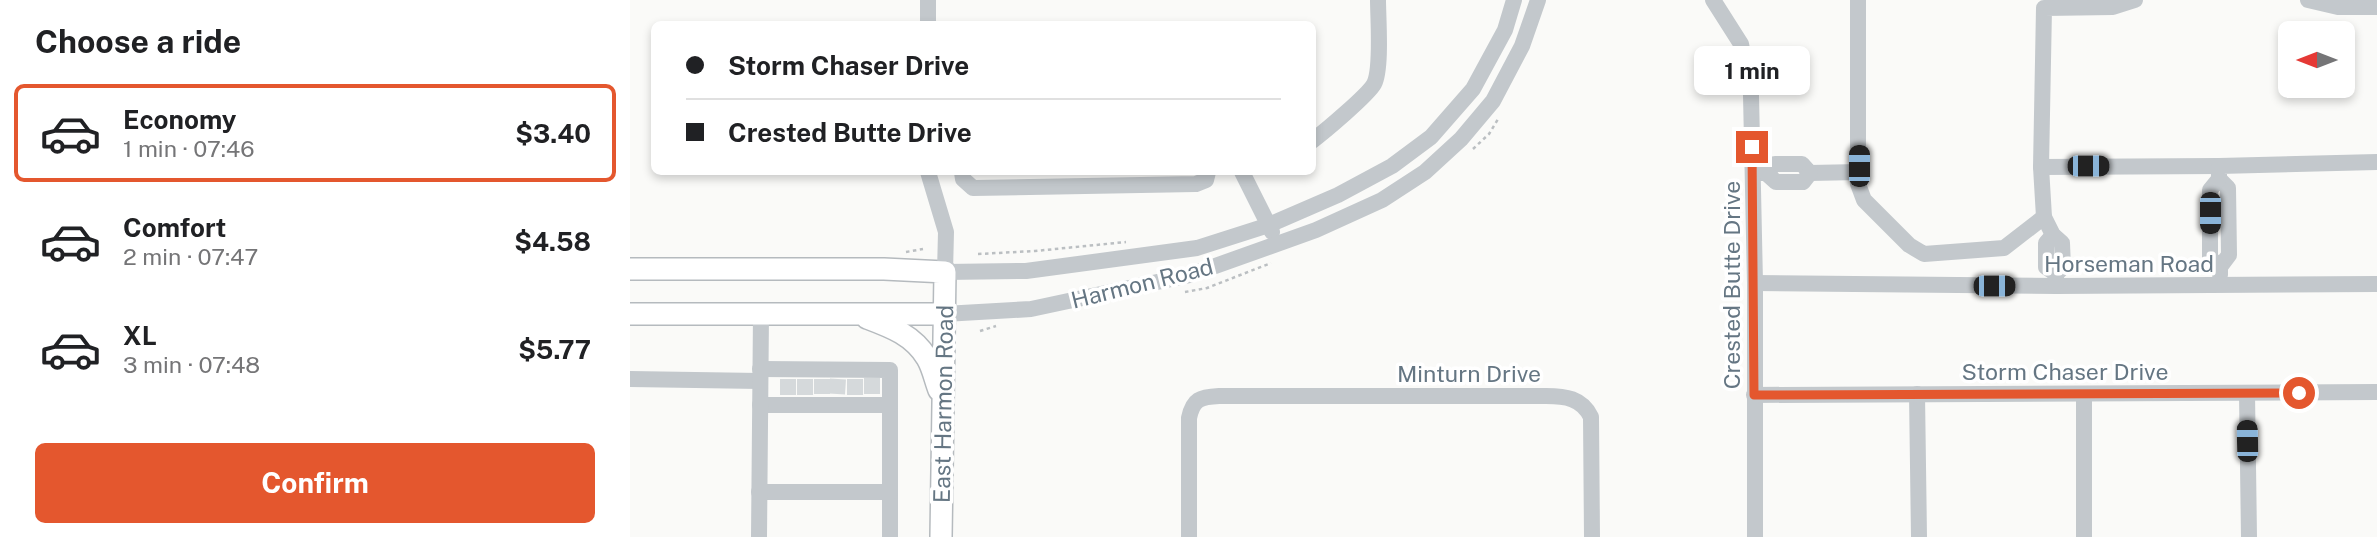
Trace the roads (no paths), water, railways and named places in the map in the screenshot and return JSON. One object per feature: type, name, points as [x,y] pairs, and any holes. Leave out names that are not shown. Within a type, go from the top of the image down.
[{"type":"main road","name":"Harmon Road","points":[[630,269],[884,269],[945,272]]},
{"type":"main road","name":"East Harmon Road","points":[[941,537],[945,272]]},
{"type":"main road","name":"Harmon Road","points":[[630,314],[944,314]]},
{"type":"main road","points":[[855,314],[895,329],[915,344],[928,359],[944,401]]},
{"type":"street","points":[[928,0],[928,21]]},
{"type":"street","points":[[1316,138],[1374,83],[1378,62],[1378,0]]},
{"type":"street","name":"Harmon Road","points":[[945,272],[1026,271],[1196,248],[1269,225],[1338,195],[1392,166],[1431,137],[1473,89],[1505,30],[1514,0]]},
{"type":"street","name":"Harmon Road","points":[[944,314],[1031,309],[1190,275],[1316,230],[1382,200],[1425,172],[1461,139],[1493,101],[1522,46],[1538,0]]},
{"type":"street","name":"Crested Butte Drive","points":[[1713,0],[1741,44],[1751,95],[1759,173],[1755,283],[1755,537]]},
{"type":"street","points":[[1858,0],[1858,184],[1864,200],[1909,245],[1924,254],[2004,248],[2044,218]]},
{"type":"street","points":[[2056,280],[2063,267],[2062,243],[2053,235],[2044,218],[2040,167],[2044,4],[2113,7],[2135,0]]},
{"type":"street","points":[[2308,0],[2338,8],[2377,6]]},
{"type":"street","points":[[2040,167],[2219,172],[2377,162]]},
{"type":"street","points":[[1759,173],[1775,164],[1802,164],[1810,173],[1859,172]]},
{"type":"street","points":[[2219,172],[2210,190],[2210,258],[2220,267],[2220,286]]},
{"type":"street","points":[[929,175],[946,232],[945,272]]},
{"type":"street","points":[[962,175],[973,188],[1196,184],[1206,180],[1207,175]]},
{"type":"street","points":[[1244,175],[1277,244]]},
{"type":"street","name":"Horseman Road","points":[[1755,283],[2056,280],[2220,286],[2377,284]]},
{"type":"street","points":[[759,537],[761,314]]},
{"type":"street","points":[[630,379],[760,375],[788,387],[872,387],[890,370],[890,537]]},
{"type":"street","points":[[760,405],[788,387],[872,387],[890,405]]},
{"type":"street","name":"Storm Chaser Drive","points":[[1754,395],[2377,392]]},
{"type":"street","points":[[2247,393],[2249,537]]},
{"type":"street","points":[[1917,394],[1919,537]]},
{"type":"street","points":[[2084,394],[2084,537]]},
{"type":"street","name":"Minturn Drive","points":[[1189,537],[1189,418],[1192,406],[1198,400],[1219,396],[1564,396],[1577,400],[1587,407],[1591,417],[1592,537]]},
{"type":"street","points":[[759,492],[890,492]]},
{"type":"tunnel","points":[[805,378],[805,395]]},
{"type":"tunnel","points":[[872,378],[872,395]]},
{"type":"tunnel","points":[[788,379],[788,395]]},
{"type":"tunnel","points":[[822,379],[822,394]]},
{"type":"tunnel","points":[[837,394],[838,379]]},
{"type":"tunnel","points":[[855,379],[855,395]]}]
